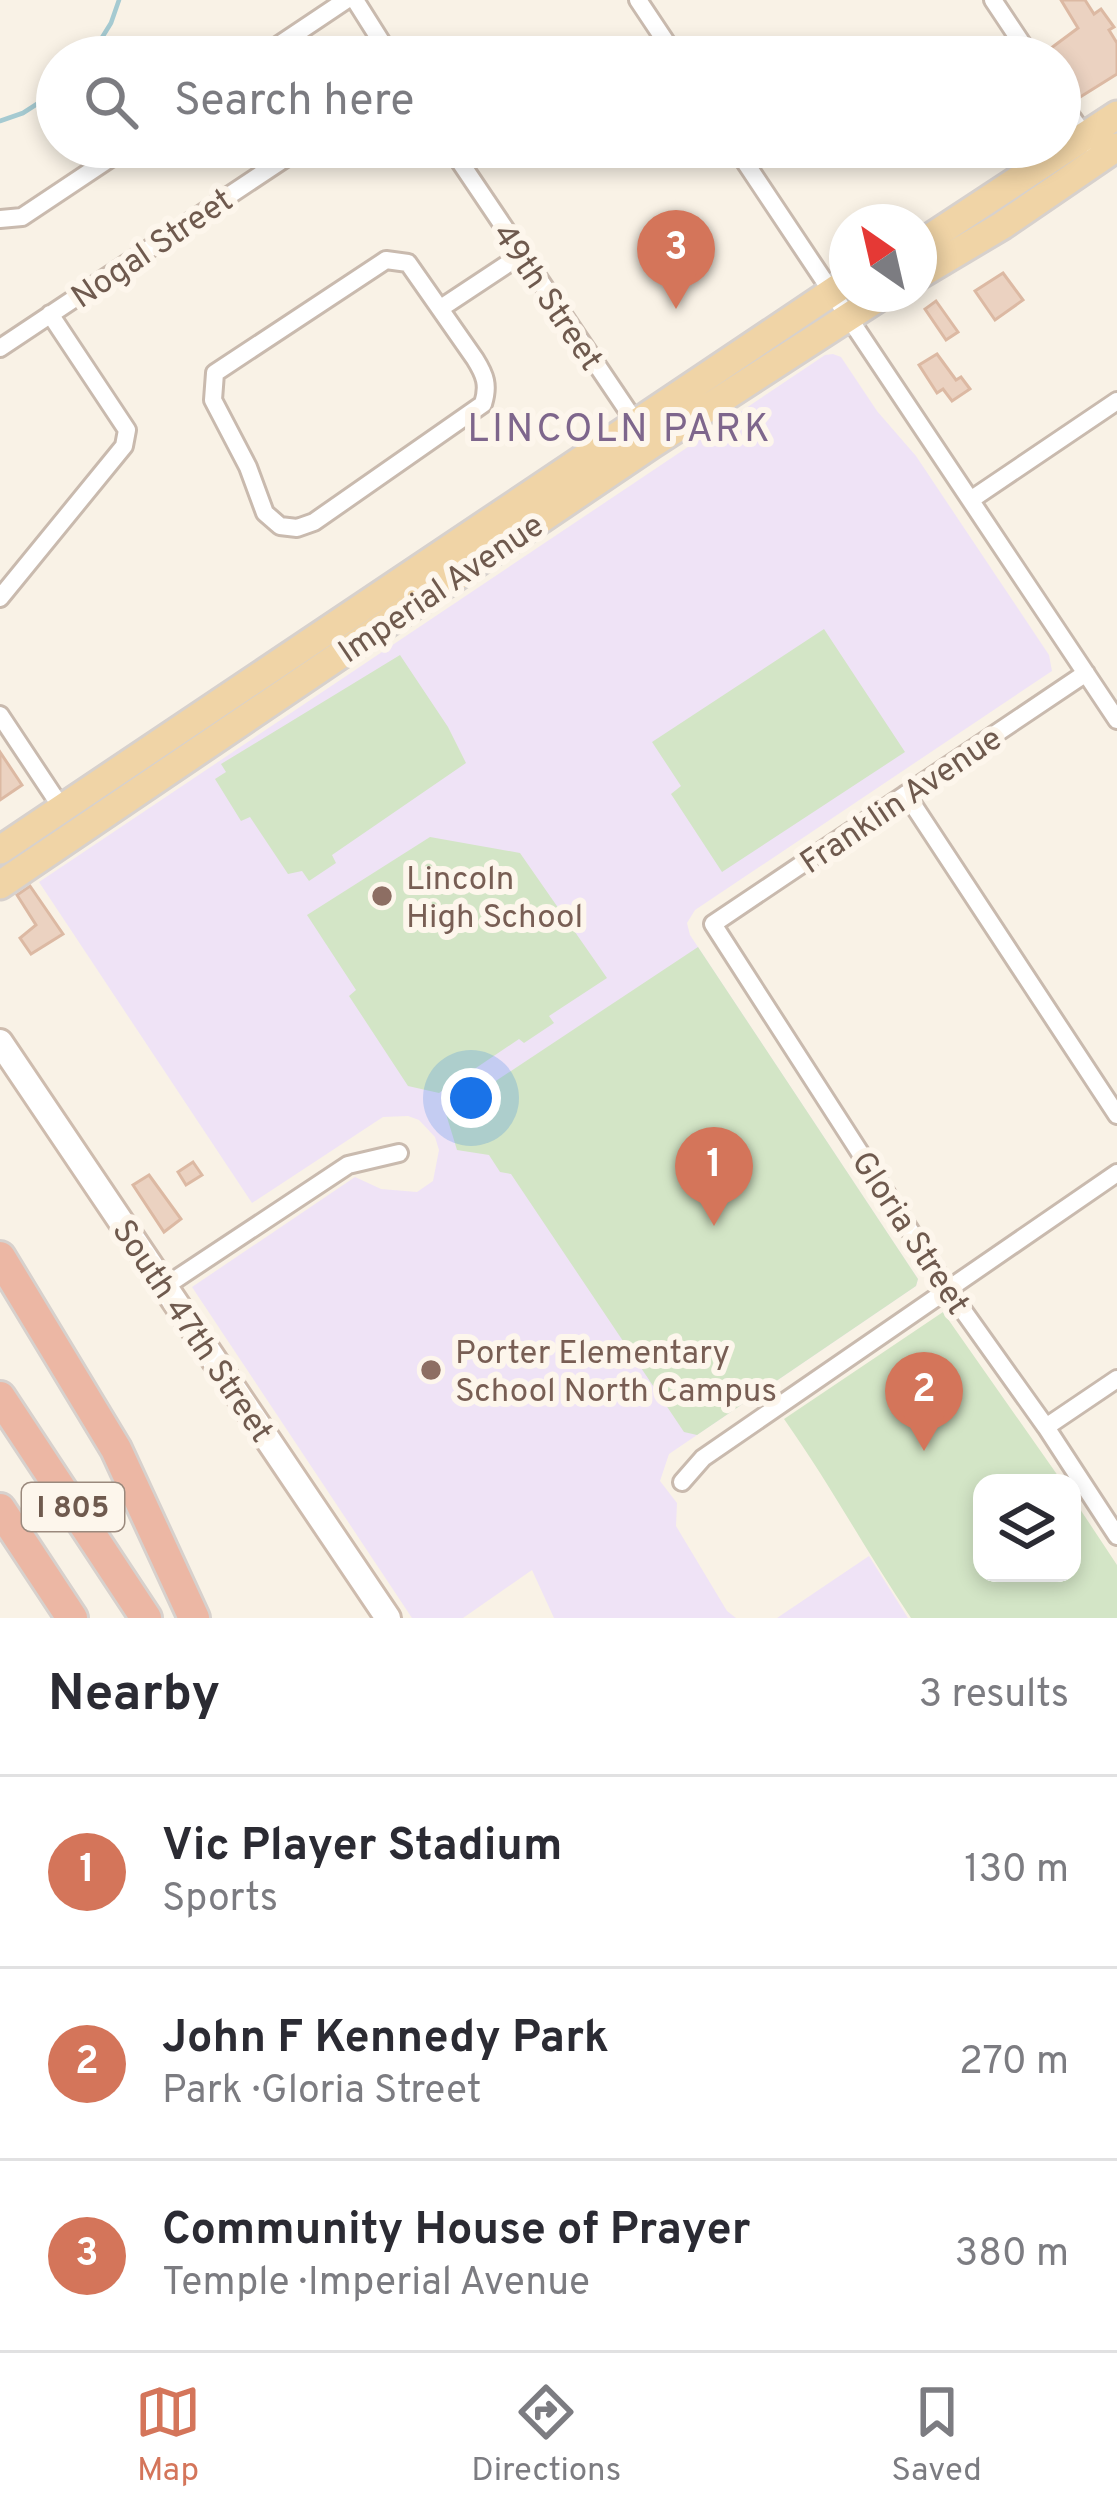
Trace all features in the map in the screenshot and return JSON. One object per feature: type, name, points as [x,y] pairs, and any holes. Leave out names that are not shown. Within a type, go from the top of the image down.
[{"type":"highway","points":[[0,1256],[116,1449],[194,1618]]},
{"type":"highway","name":"I 805","points":[[0,1397],[146,1618]]},
{"type":"highway","name":"I 805","points":[[0,1509],[72,1618]]},
{"type":"highway","points":[[0,1548],[54,1618]]},
{"type":"main road","points":[[1101,148],[1117,115]]},
{"type":"main road","points":[[937,235],[1063,168]]},
{"type":"main road","points":[[937,262],[1072,168]]},
{"type":"main road","name":"Imperial Avenue","points":[[0,885],[829,305]]},
{"type":"main road","name":"Imperial Avenue","points":[[0,850],[645,434]]},
{"type":"main road","name":"South 47th Street","points":[[0,1042],[388,1618]]},
{"type":"street","points":[[294,36],[350,0],[376,36]]},
{"type":"street","points":[[638,0],[662,36]]},
{"type":"street","points":[[992,0],[1017,36]]},
{"type":"street","points":[[1081,125],[1101,148]]},
{"type":"street","points":[[0,219],[22,217],[96,168]]},
{"type":"street","name":"Nogal Street","points":[[0,348],[270,168]]},
{"type":"street","name":"49th Street","points":[[464,168],[645,434]]},
{"type":"street","points":[[750,168],[829,278]]},
{"type":"street","points":[[441,308],[521,255]]},
{"type":"street","points":[[386,260],[408,263],[441,308],[485,374],[487,391],[475,412],[314,522],[297,528],[280,526],[265,513],[248,467],[213,400],[212,384],[224,364],[386,260]]},
{"type":"street","points":[[852,312],[1117,720]]},
{"type":"street","points":[[0,598],[124,446],[127,430],[50,314]]},
{"type":"street","points":[[972,499],[1117,401]]},
{"type":"street","name":"Franklin Avenue","points":[[713,924],[1086,674]]},
{"type":"street","points":[[0,715],[63,810]]},
{"type":"street","points":[[906,794],[1117,1115]]},
{"type":"street","name":"Gloria Street","points":[[713,924],[947,1288],[1046,1426],[1117,1536]]},
{"type":"street","points":[[164,1287],[348,1165],[398,1153]]},
{"type":"street","points":[[682,1482],[703,1458],[1117,1173]]},
{"type":"street","points":[[1046,1426],[1117,1379]]},
{"type":"shaded area","name":"Lincoln High School","points":[[833,354],[841,357],[877,411],[916,456],[1049,655],[1052,671],[695,910],[687,923],[690,935],[918,1279],[916,1286],[669,1454],[660,1481],[677,1503],[676,1526],[727,1611],[736,1618],[554,1618],[532,1570],[463,1618],[412,1618],[192,1287],[355,1177],[381,1189],[417,1192],[433,1181],[439,1150],[435,1137],[419,1120],[383,1117],[252,1203],[39,882]]},
{"type":"shaded area","points":[[869,1556],[908,1618],[777,1618]]},
{"type":"green space","points":[[824,629],[905,752],[722,872],[671,794],[681,786],[652,742]]},
{"type":"green space","points":[[400,655],[466,763],[332,855],[336,863],[309,881],[302,871],[288,874],[250,817],[241,821],[215,779],[226,772],[221,764]]},
{"type":"green space","points":[[430,837],[520,853],[607,978],[549,1016],[554,1023],[524,1043],[519,1039],[439,1093],[408,1086],[349,996],[356,990],[307,915]]},
{"type":"green space","points":[[698,947],[918,1279],[916,1286],[697,1435],[684,1432],[511,1174],[500,1172],[489,1155],[457,1150],[446,1114]]},
{"type":"green space","points":[[943,1312],[1057,1474],[973,1474],[973,1582],[1081,1582],[1081,1511],[1117,1565],[1117,1618],[911,1618],[784,1419]]},
{"type":"building","points":[[1061,0],[1085,0],[1094,14],[1101,9],[1114,27],[1109,30],[1117,43],[1117,74],[1081,96],[1081,36],[1067,36],[1078,28]]},
{"type":"building","points":[[1003,273],[1023,300],[995,320],[975,291]]},
{"type":"building","points":[[937,302],[958,332],[946,340],[927,312],[937,312]]},
{"type":"building","points":[[937,354],[956,380],[961,377],[970,389],[952,401],[943,389],[937,393],[919,365]]},
{"type":"building","points":[[0,752],[22,785],[0,800]]},
{"type":"building","points":[[30,886],[63,934],[31,954],[20,938],[36,925],[17,895]]},
{"type":"building","points":[[193,1162],[202,1175],[186,1185],[178,1172]]},
{"type":"building","points":[[149,1175],[181,1219],[164,1232],[133,1185]]},
{"type":"waterway","points":[[103,36],[119,0]]},
{"type":"waterway","points":[[0,121],[36,105]]},
{"type":"place","name":"Community House of Prayer","points":[[676,309]]},
{"type":"place","name":"Lincoln High School","points":[[382,896]]},
{"type":"place","name":"Vic Player Stadium","points":[[714,1226]]},
{"type":"place","name":"Porter Elementary School North Campus","points":[[431,1370]]},
{"type":"place","name":"John F Kennedy Park","points":[[924,1451]]},
{"type":"district","name":"LINCOLN PARK","points":[[620,427]]}]
